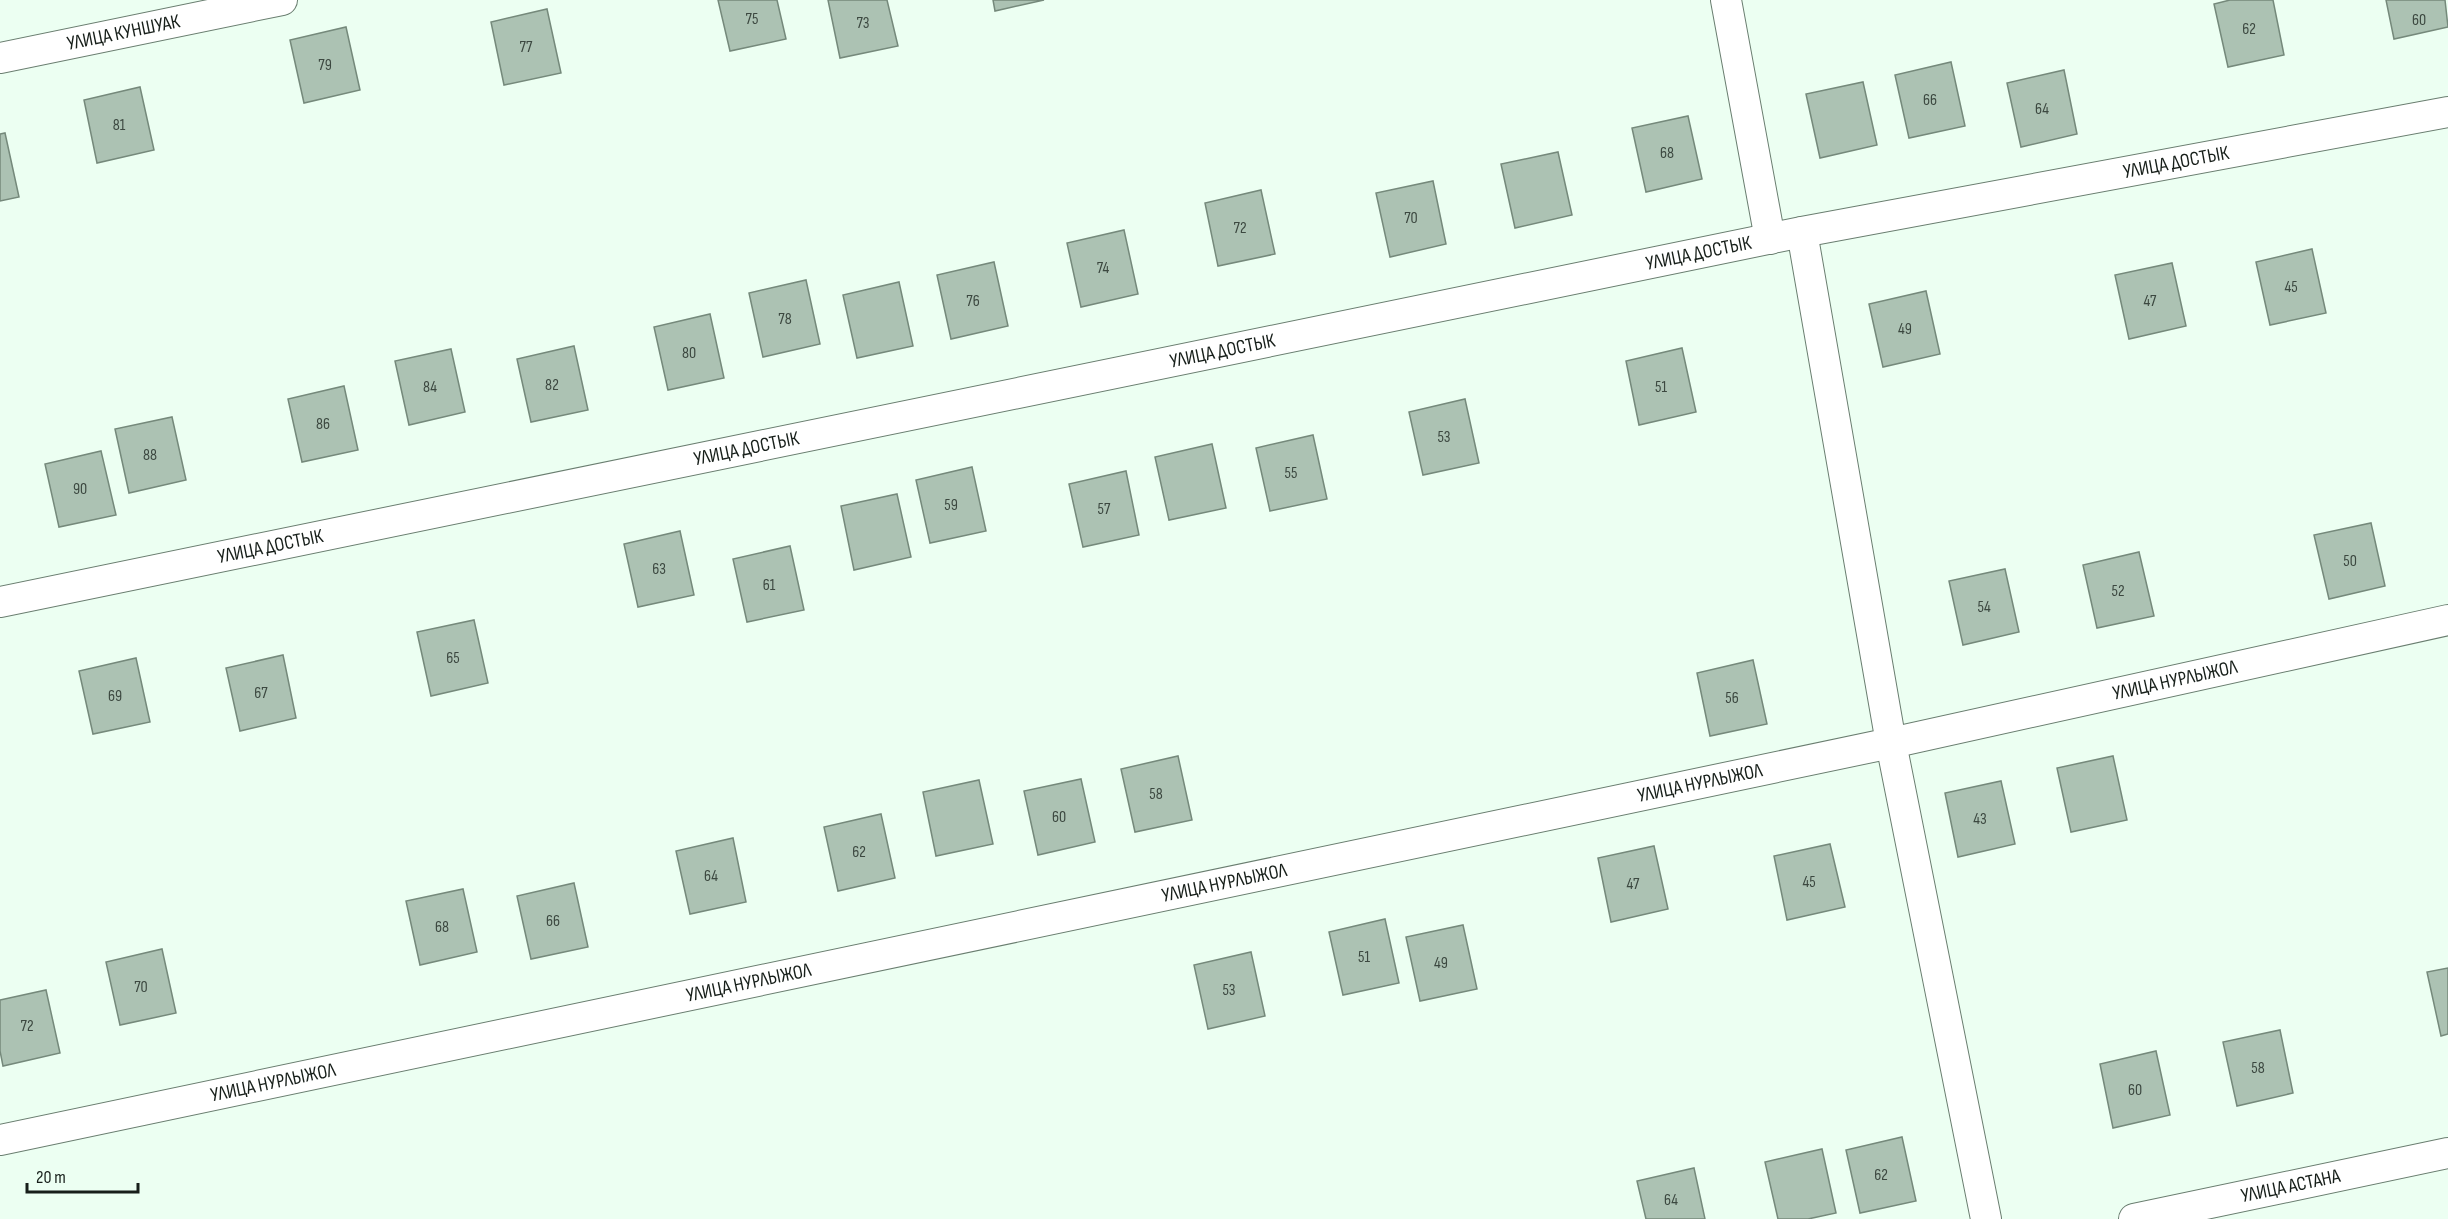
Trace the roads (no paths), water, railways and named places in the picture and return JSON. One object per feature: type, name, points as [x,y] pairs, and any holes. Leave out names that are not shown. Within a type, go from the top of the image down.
[{"type":"street","name":"УЛИЦА КУНШУАК","points":[[0,58],[282,0]]},
{"type":"street","points":[[1726,0],[1770,239]]},
{"type":"street","name":"УЛИЦА ДОСТЫК","points":[[0,602],[1802,232],[2448,112]]},
{"type":"street","points":[[1802,232],[1890,743],[1986,1219]]},
{"type":"street","name":"УЛИЦА НУРЛЫЖОЛ","points":[[0,1140],[1890,743],[2448,620]]},
{"type":"street","name":"УЛИЦА АСТАНА","points":[[2134,1219],[2448,1154]]}]
